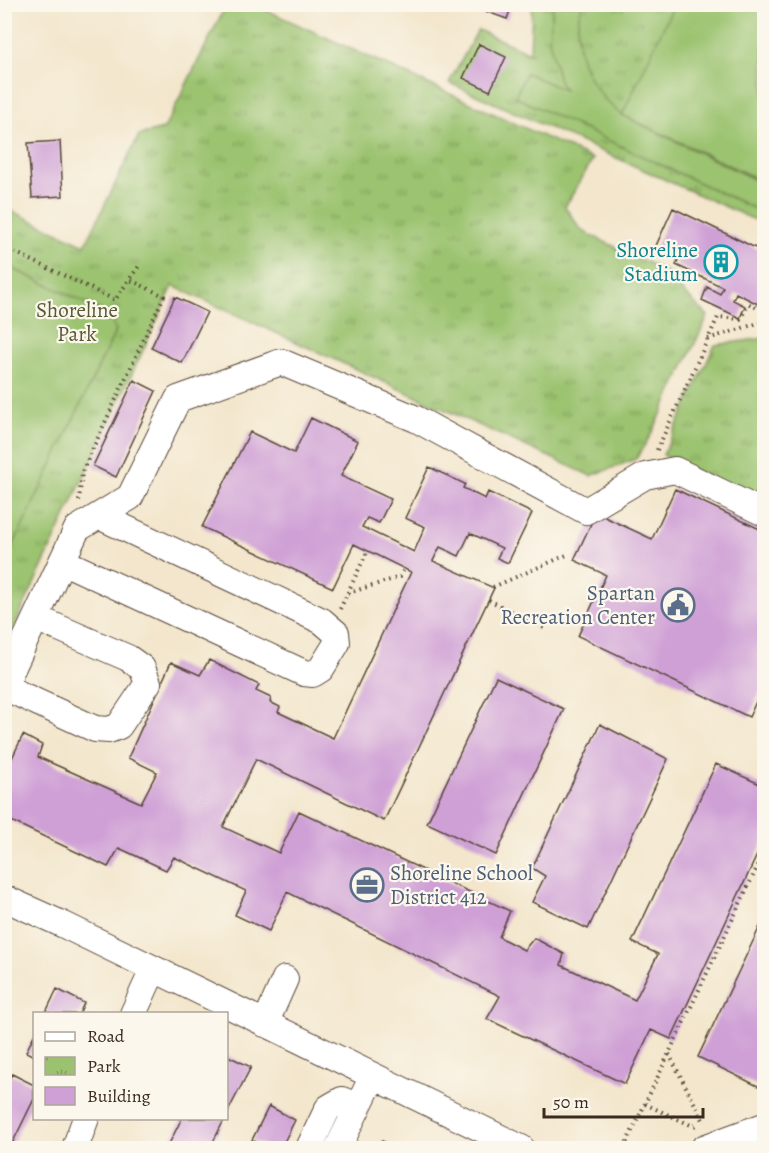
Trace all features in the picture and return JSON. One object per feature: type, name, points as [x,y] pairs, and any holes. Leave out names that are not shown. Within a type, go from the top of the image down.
[{"type":"street","points":[[36,618],[128,658],[142,669],[148,683],[119,726],[109,730],[95,729],[4,687],[77,529],[130,497],[178,399],[281,362],[416,418],[586,511],[645,476],[675,470],[765,513]]},
{"type":"street","points":[[62,561],[304,673],[313,674],[321,669],[337,643],[336,633],[322,621],[99,516]]},
{"type":"street","points":[[4,898],[64,925],[521,1149]]},
{"type":"street","points":[[135,1012],[153,970]]},
{"type":"street","points":[[265,1024],[285,979]]},
{"type":"street","points":[[338,1149],[373,1076]]},
{"type":"street","points":[[309,1149],[328,1108],[342,1101],[358,1106]]},
{"type":"street","points":[[75,1149],[86,1120]]},
{"type":"street","points":[[704,1149],[765,1126]]},
{"type":"path","points":[[4,247],[115,300],[139,266]]},
{"type":"path","points":[[77,529],[82,472],[164,296],[128,279]]},
{"type":"path","points":[[645,476],[718,317],[740,319],[749,304],[765,311]]},
{"type":"path","points":[[708,339],[765,323]]},
{"type":"path","points":[[331,629],[368,550]]},
{"type":"path","points":[[493,587],[569,554]]},
{"type":"path","points":[[348,594],[400,577],[404,569]]},
{"type":"path","points":[[489,600],[544,628]]},
{"type":"path","points":[[624,1149],[765,852]]},
{"type":"path","points":[[669,1054],[704,1122]]},
{"type":"path","points":[[645,1104],[693,1126],[714,1119]]},
{"type":"green space","name":"Shoreline Park","points":[[226,5],[255,5],[593,159],[565,207],[582,231],[678,277],[675,284],[708,316],[652,433],[636,459],[591,476],[173,286],[5,646],[5,208],[85,245],[139,135],[164,129]]},
{"type":"green space","points":[[532,5],[764,5],[764,224],[449,83],[478,30],[530,53]]},
{"type":"green space","points":[[553,5],[582,5],[578,20],[578,36],[584,66],[591,80],[610,105],[622,115],[764,184],[764,213],[515,97],[526,73],[564,90],[559,81],[549,40]]},
{"type":"green space","points":[[674,5],[764,5],[764,182],[622,115]]},
{"type":"green space","name":"Shoreline Park","points":[[5,265],[107,313],[116,330],[5,563]]},
{"type":"green space","points":[[764,338],[764,504],[663,455],[715,345]]},
{"type":"building","points":[[468,5],[512,5],[507,19]]},
{"type":"building","points":[[479,44],[506,57],[490,91],[463,78]]},
{"type":"building","points":[[60,141],[63,196],[32,198],[28,143]]},
{"type":"building","name":"Shoreline Stadium","points":[[673,208],[764,252],[764,307],[736,293],[733,300],[745,306],[740,318],[702,300],[707,287],[720,294],[723,287],[676,265],[678,260],[655,248]]},
{"type":"building","points":[[175,297],[207,312],[182,363],[151,348]]},
{"type":"building","points":[[134,380],[156,391],[116,477],[93,466]]},
{"type":"building","points":[[311,418],[358,441],[341,476],[391,499],[379,523],[367,518],[362,527],[414,552],[425,527],[405,518],[429,467],[465,484],[463,488],[485,499],[488,492],[532,513],[508,563],[497,558],[502,548],[470,533],[459,556],[440,547],[433,561],[494,588],[384,821],[256,759],[223,827],[279,853],[299,811],[510,911],[499,937],[524,950],[534,938],[564,954],[561,965],[635,1000],[658,954],[632,942],[716,764],[764,786],[764,840],[671,1039],[651,1030],[625,1084],[487,1019],[500,996],[287,892],[269,931],[235,915],[246,891],[174,857],[166,870],[119,848],[108,867],[7,819],[4,823],[4,775],[23,735],[42,745],[38,757],[141,803],[157,772],[128,758],[171,662],[200,675],[209,660],[259,685],[256,691],[271,698],[270,702],[280,707],[278,712],[333,738],[411,572],[354,544],[333,588],[202,527],[250,432],[294,453]]},
{"type":"building","name":"Spartan Recreation Center","points":[[675,489],[764,531],[764,684],[749,717],[578,636],[606,575],[574,560],[596,513],[652,539]]},
{"type":"building","points":[[496,677],[564,709],[496,855],[427,823]]},
{"type":"building","points":[[600,724],[668,759],[588,929],[532,902],[545,876],[532,868]]},
{"type":"building","points":[[764,918],[764,1089],[698,1057]]},
{"type":"building","points":[[57,989],[84,1003],[80,1012],[46,1012]]},
{"type":"building","points":[[33,1037],[33,1056],[26,1052]]},
{"type":"building","points":[[228,1056],[251,1067],[228,1111]]},
{"type":"building","points":[[12,1074],[33,1084],[33,1101],[10,1148],[4,1148],[4,1089]]},
{"type":"building","points":[[269,1106],[295,1120],[281,1148],[269,1148],[252,1140]]},
{"type":"building","points":[[181,1120],[224,1120],[210,1148],[167,1148]]},
{"type":"building","points":[[382,1141],[398,1148],[378,1148]]},
{"type":"place","name":"Shoreline Stadium","points":[[721,262]]},
{"type":"place","name":"Spartan Recreation Center","points":[[678,605]]},
{"type":"place","name":"Shoreline School District 412","points":[[367,885]]}]
